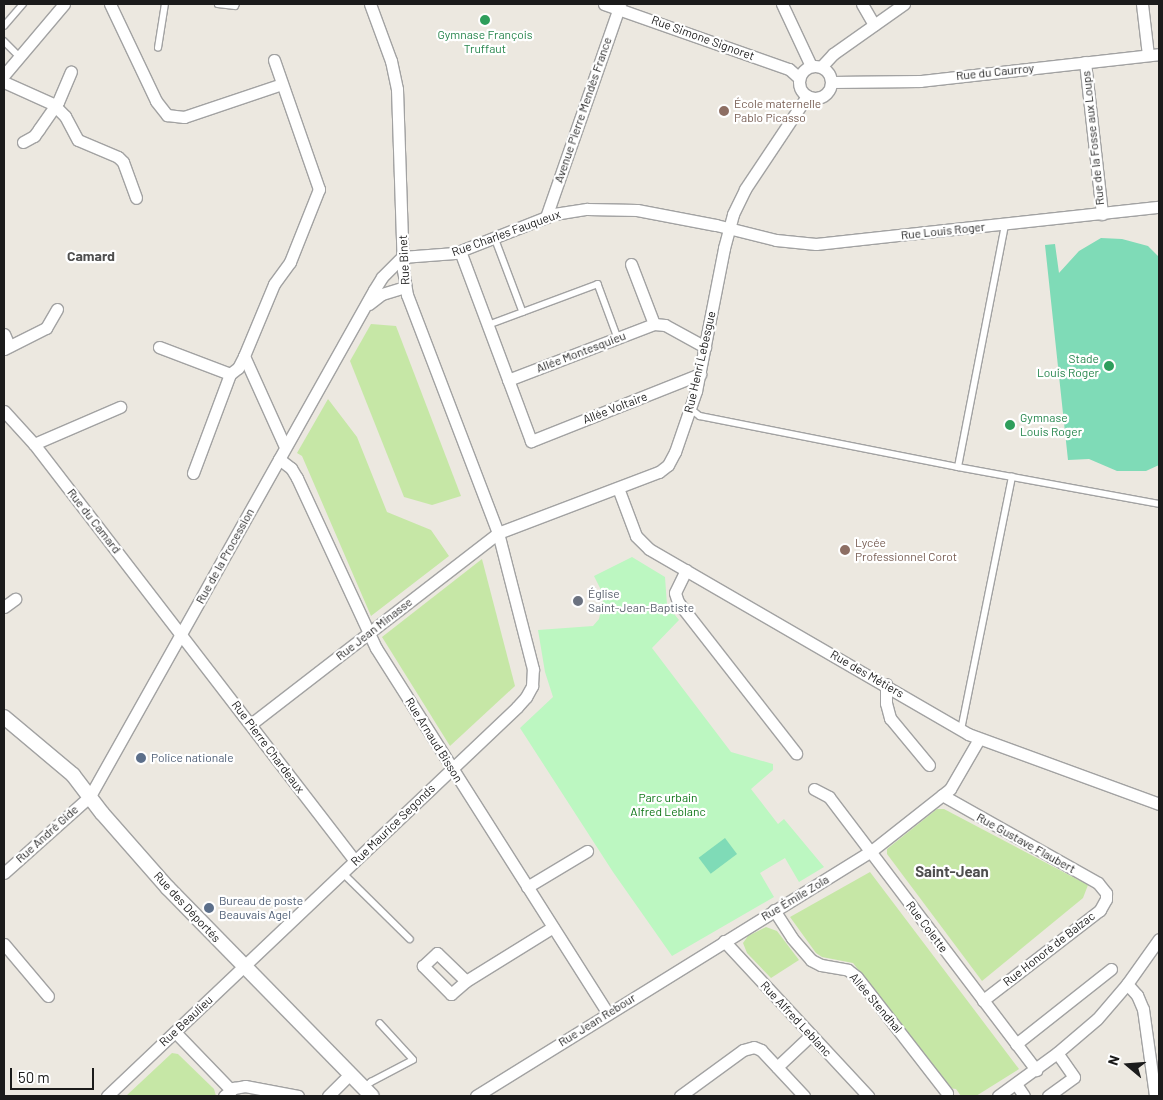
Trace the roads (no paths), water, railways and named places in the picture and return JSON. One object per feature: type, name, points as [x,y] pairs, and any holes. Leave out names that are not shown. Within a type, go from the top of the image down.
[{"type":"street","points":[[4,75],[64,4]]},
{"type":"street","points":[[110,4],[156,101],[167,115],[184,117],[282,84]]},
{"type":"street","name":"Rue Binet","points":[[370,4],[391,61],[397,90],[402,257],[405,287],[411,310],[498,533]]},
{"type":"street","name":"Rue Simone Signoret","points":[[604,4],[619,6],[788,69],[799,78]]},
{"type":"street","points":[[782,4],[816,66],[828,72],[831,82],[828,90],[823,96],[814,98],[807,96],[800,87],[799,78],[804,70],[816,66],[904,4]]},
{"type":"street","points":[[862,4],[874,25]]},
{"type":"street","points":[[1142,4],[1154,54]]},
{"type":"street","name":"Avenue Pierre Mendès France","points":[[546,217],[619,6]]},
{"type":"street","name":"Rue du Caurroy","points":[[831,82],[920,81],[1154,54]]},
{"type":"street","points":[[193,473],[230,374],[238,368],[274,284],[290,262],[318,193],[318,186],[274,60]]},
{"type":"street","name":"Rue de la Fosse aux Loups","points":[[1085,62],[1102,214]]},
{"type":"street","points":[[23,142],[34,136],[55,105],[71,72]]},
{"type":"street","points":[[4,82],[55,105],[65,116],[78,140],[115,156],[123,162],[136,198]]},
{"type":"street","name":"Rue Henri Lebesgue","points":[[498,533],[659,472],[668,465],[675,452],[691,409],[700,374],[728,228],[745,189],[807,96]]},
{"type":"street","name":"Rue Louis Roger","points":[[728,228],[776,240],[816,244],[1159,207]]},
{"type":"street","name":"Rue Charles Fauqueux","points":[[402,257],[441,255],[460,251],[546,217],[576,210],[626,209],[728,228]]},
{"type":"street","points":[[460,251],[508,380]]},
{"type":"street","name":"Rue de la Procession","points":[[90,796],[359,316],[382,277],[402,257]]},
{"type":"street","points":[[631,264],[654,324],[665,325],[705,347]]},
{"type":"street","name":"Rue de la Procession","points":[[359,316],[377,297],[405,287]]},
{"type":"street","points":[[4,334],[7,347],[46,328],[57,308]]},
{"type":"street","name":"Allée Montesquieu","points":[[508,380],[654,324]]},
{"type":"street","points":[[159,347],[230,374]]},
{"type":"street","points":[[244,356],[285,447]]},
{"type":"street","name":"Allée Voltaire","points":[[508,380],[531,441],[700,374]]},
{"type":"street","points":[[34,444],[120,407]]},
{"type":"street","name":"Rue du Camard","points":[[4,411],[34,444],[181,633]]},
{"type":"street","name":"Rue Arnaud Bisson","points":[[279,459],[290,468],[297,478],[368,634],[608,1014]]},
{"type":"street","name":"Rue des Métiers","points":[[618,488],[638,540],[686,570],[979,739],[1159,804]]},
{"type":"street","name":"Rue Jean Minasse","points":[[251,724],[498,533]]},
{"type":"street","name":"Rue Maurice Segonds","points":[[244,967],[526,697],[533,680],[533,669],[498,533]]},
{"type":"street","points":[[686,570],[677,590],[676,599],[796,754]]},
{"type":"street","points":[[4,607],[15,599]]},
{"type":"street","name":"Rue Pierre Chardeaux","points":[[181,633],[355,861]]},
{"type":"street","points":[[886,684],[886,703],[890,718],[930,765]]},
{"type":"street","name":"Rue des Déportés","points":[[4,717],[68,770],[102,813],[162,882],[368,1092]]},
{"type":"street","name":"Rue Émile Zola","points":[[721,942],[870,852],[942,796],[956,780],[979,739]]},
{"type":"street","name":"Rue Colette","points":[[814,789],[828,797],[1036,1070]]},
{"type":"street","name":"Rue André Gide","points":[[4,873],[90,796]]},
{"type":"street","name":"Rue Gustave Flaubert","points":[[942,796],[1098,883],[1106,893]]},
{"type":"street","points":[[528,887],[587,851]]},
{"type":"street","name":"Rue Honoré de Balzac","points":[[983,1000],[1100,910],[1106,900],[1106,893]]},
{"type":"street","name":"Allée Stendhal","points":[[774,910],[800,948],[812,960],[821,965],[848,970],[857,977],[948,1093]]},
{"type":"street","points":[[466,981],[553,927]]},
{"type":"street","points":[[998,1096],[1036,1070],[1097,1019],[1127,984],[1159,939]]},
{"type":"street","name":"Rue Jean Rebour","points":[[476,1096],[721,942]]},
{"type":"street","name":"Rue Alfred Leblanc","points":[[721,942],[868,1096]]},
{"type":"street","points":[[4,944],[48,996]]},
{"type":"street","name":"Rue Beaulieu","points":[[107,1096],[244,967]]},
{"type":"street","points":[[1016,1044],[1111,969]]},
{"type":"street","points":[[1127,984],[1137,995],[1144,1009],[1155,1096]]},
{"type":"street","points":[[175,1032],[228,1093],[245,1086],[298,1096]]},
{"type":"street","points":[[777,1067],[811,1035]]},
{"type":"street","points":[[680,1096],[746,1048],[758,1048],[804,1096]]},
{"type":"street","points":[[1048,1096],[1074,1077],[1057,1053]]},
{"type":"street","points":[[328,1096],[350,1074]]},
{"type":"street","points":[[1016,1084],[1024,1096]]},
{"type":"lane","points":[[4,26],[23,4]]},
{"type":"lane","points":[[158,48],[165,4]]},
{"type":"lane","points":[[218,4],[235,6],[236,4]]},
{"type":"lane","points":[[4,41],[19,56]]},
{"type":"lane","points":[[958,467],[1005,225]]},
{"type":"lane","points":[[495,238],[523,312]]},
{"type":"lane","points":[[488,325],[598,284],[618,338]]},
{"type":"lane","points":[[691,409],[700,416],[958,467],[1159,504]]},
{"type":"lane","points":[[961,730],[1012,477]]},
{"type":"lane","points":[[343,873],[410,939]]},
{"type":"lane","points":[[368,1092],[371,1082],[413,1060],[380,1024]]},
{"type":"place","name":"Gymnase François Truffaut","points":[[485,20]]},
{"type":"place","name":"École maternelle Pablo Picasso","points":[[724,111]]},
{"type":"place","name":"Stade Louis Roger","points":[[1109,366]]},
{"type":"place","name":"Gymnase Louis Roger","points":[[1010,425]]},
{"type":"place","name":"Lycée Professionnel Corot","points":[[845,550]]},
{"type":"place","name":"Église Saint-Jean-Baptiste","points":[[578,601]]},
{"type":"place","name":"Police nationale","points":[[141,758]]},
{"type":"place","name":"Bureau de poste Beauvais Agel","points":[[209,908]]},
{"type":"district","name":"Camard","points":[[91,256]]},
{"type":"district","name":"Saint-Jean","points":[[952,872]]},
{"type":"park label","name":"Parc urbain Alfred Leblanc","points":[[668,805]]}]
